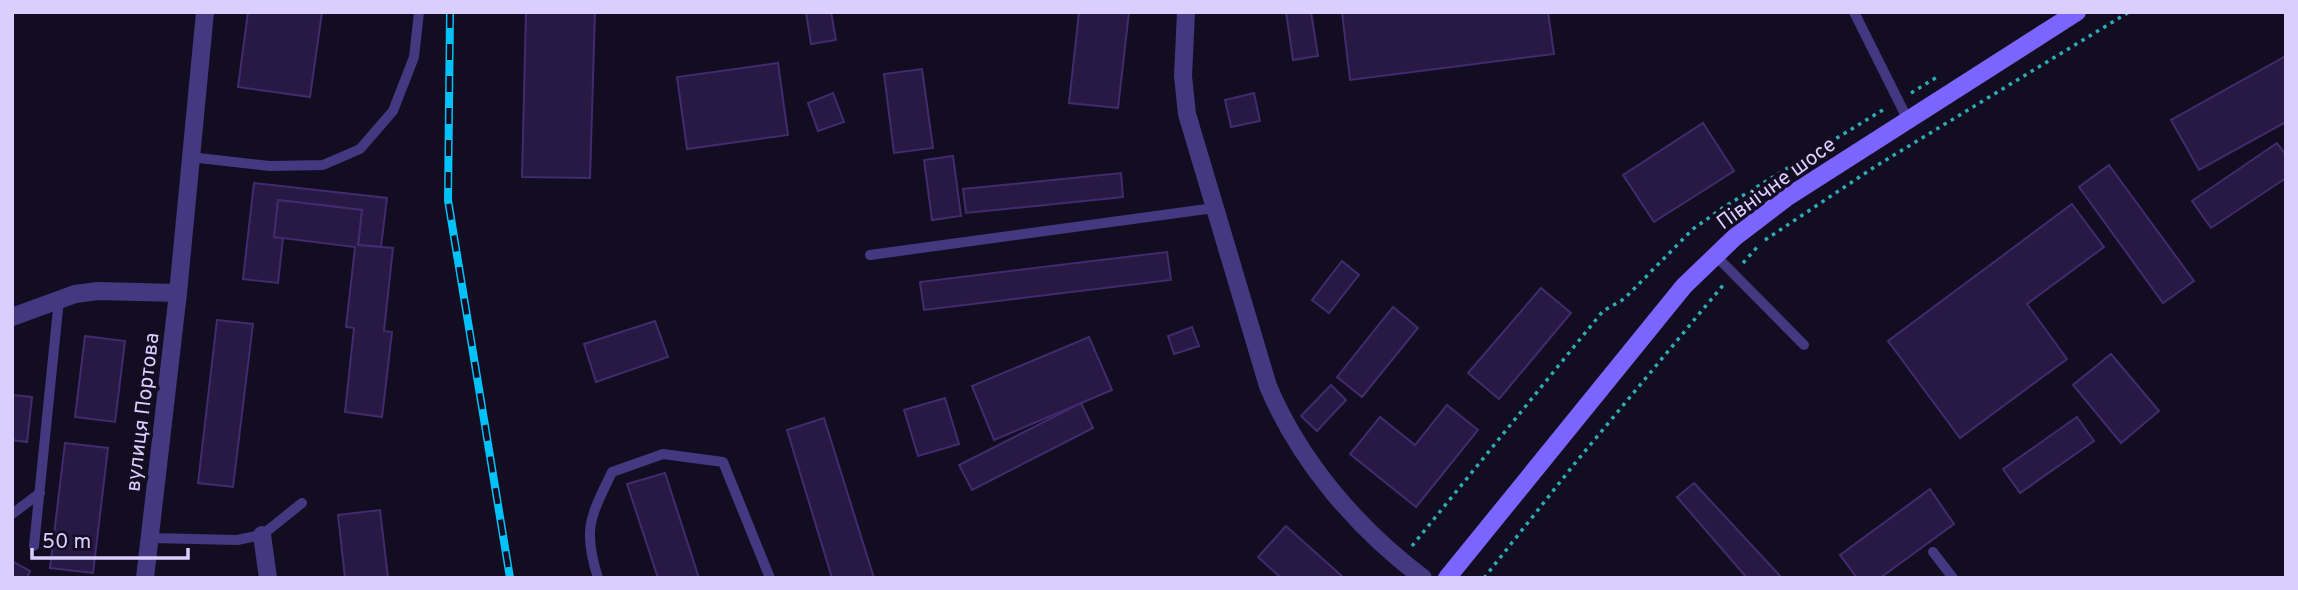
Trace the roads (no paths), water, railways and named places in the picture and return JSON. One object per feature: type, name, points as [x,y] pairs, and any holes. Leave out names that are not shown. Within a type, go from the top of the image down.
[{"type":"main road","name":"Північне шосе","points":[[1447,578],[1684,286],[1735,237],[1786,198],[2077,12]]},
{"type":"street","name":"вулиця Портова","points":[[145,578],[178,293],[205,12]]},
{"type":"street","points":[[1186,12],[1183,76],[1187,114],[1268,386],[1282,420],[1298,447],[1336,496],[1400,560],[1423,578]]},
{"type":"street","points":[[12,317],[75,294],[98,291],[178,293]]},
{"type":"street","points":[[262,535],[268,578]]},
{"type":"lane","points":[[190,157],[270,166],[323,165],[360,149],[393,111],[414,57],[419,12]]},
{"type":"lane","points":[[1854,12],[1909,120]]},
{"type":"lane","points":[[870,255],[1214,208]]},
{"type":"lane","points":[[1716,256],[1804,345]]},
{"type":"lane","points":[[34,546],[58,299]]},
{"type":"lane","points":[[598,578],[589,551],[591,516],[612,471],[663,454],[723,461],[770,578]]},
{"type":"lane","points":[[12,514],[40,492]]},
{"type":"lane","points":[[150,538],[237,540],[262,535],[302,503]]},
{"type":"lane","points":[[1933,552],[1953,578]]},
{"type":"railway","points":[[450,12],[448,200],[510,578]]}]
